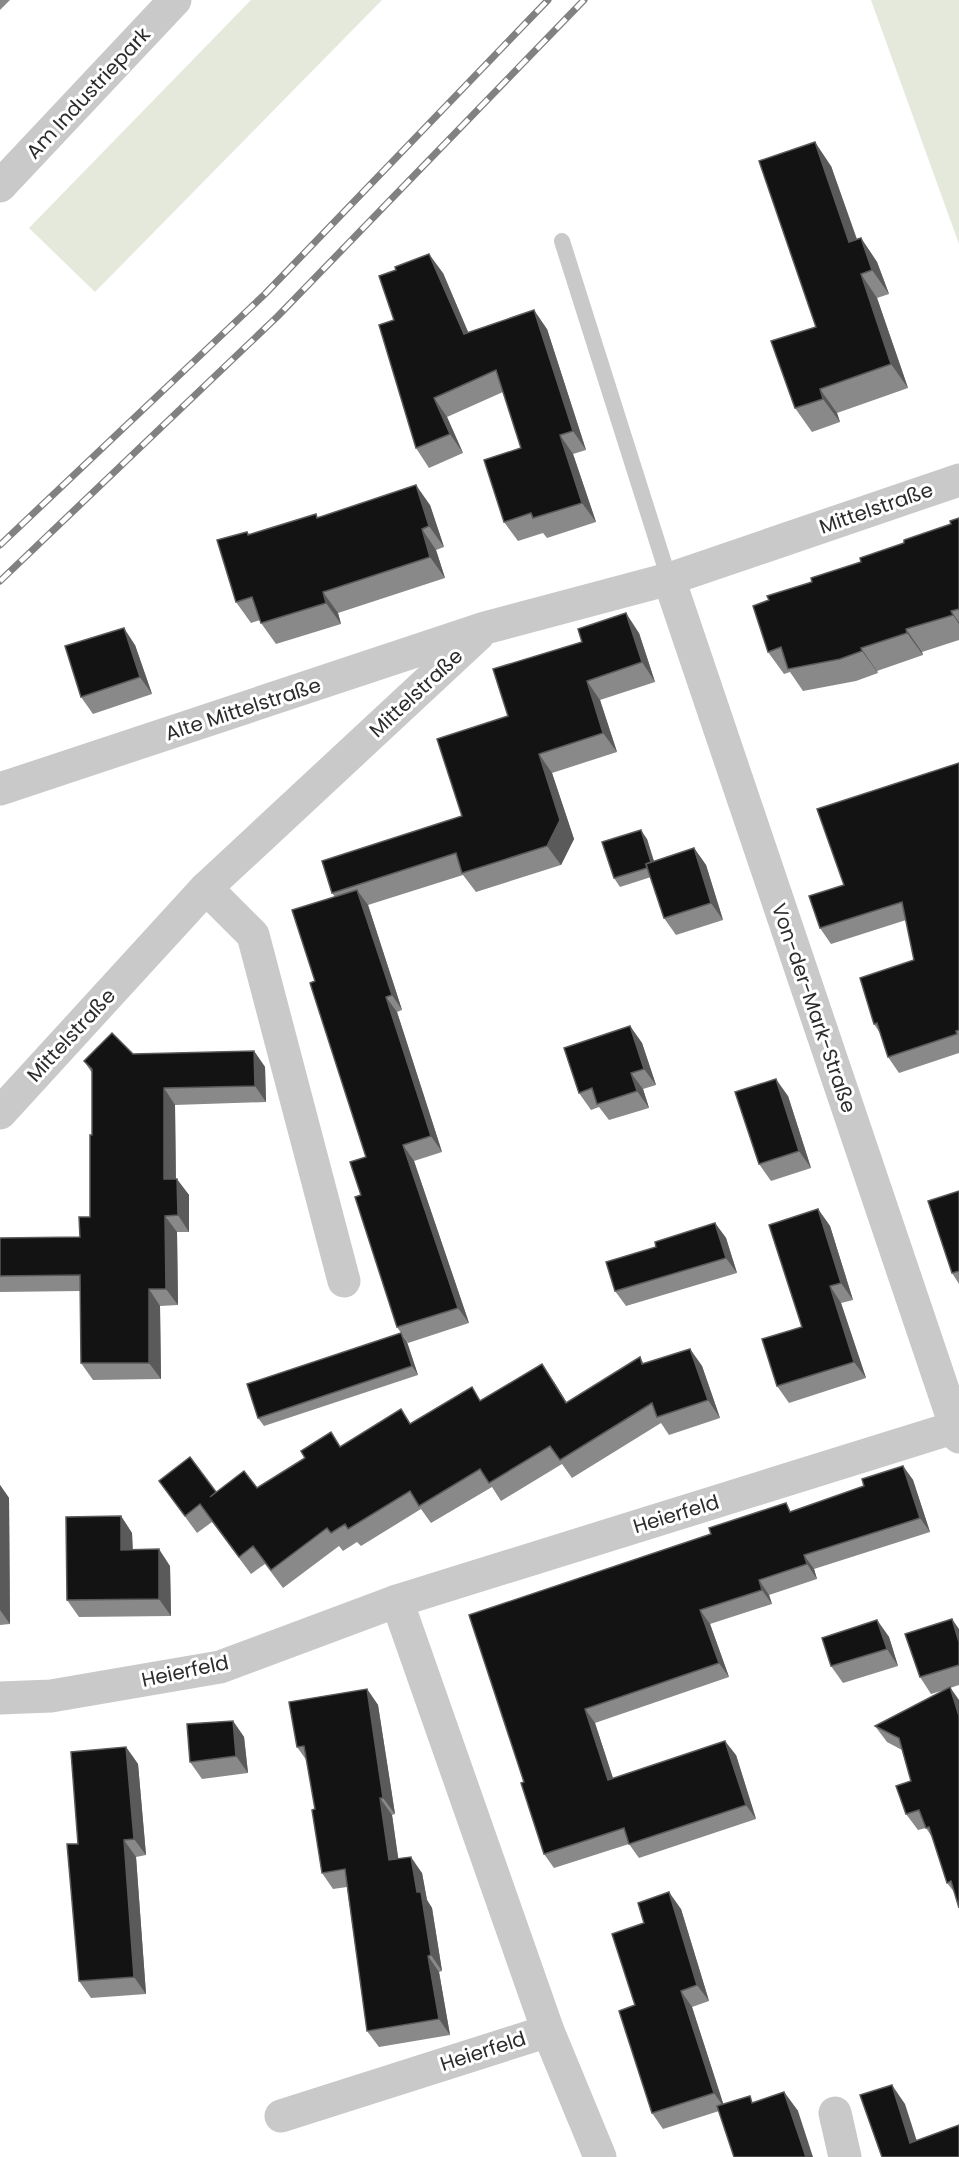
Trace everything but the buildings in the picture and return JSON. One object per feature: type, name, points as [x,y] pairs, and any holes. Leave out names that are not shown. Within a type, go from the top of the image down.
[{"type":"street","name":"Am Industriepark","points":[[0,186],[176,0]]},
{"type":"street","name":"Mittelstraße","points":[[0,1113],[207,888],[485,628],[669,579],[959,480]]},
{"type":"street","name":"Von-der-Mark-Straße","points":[[669,579],[957,1432]]},
{"type":"street","name":"Alte Mittelstraße","points":[[0,789],[485,628]]},
{"type":"street","points":[[207,888],[253,935],[344,1281]]},
{"type":"street","name":"Heierfeld","points":[[0,1698],[51,1696],[220,1667],[397,1601],[957,1432]]},
{"type":"street","name":"Heierfeld","points":[[397,1601],[548,2031],[600,2157]]},
{"type":"street","name":"Heierfeld","points":[[281,2116],[548,2031]]},
{"type":"street","points":[[835,2112],[845,2157]]},
{"type":"lane","points":[[562,241],[669,579]]},
{"type":"shaded area","points":[[251,0],[382,0],[95,292],[29,228]]},
{"type":"shaded area","points":[[871,0],[959,0],[959,244]]},
{"type":"railway","points":[[0,545],[265,294],[548,0]]},
{"type":"railway","points":[[0,581],[278,316],[584,0]]}]
